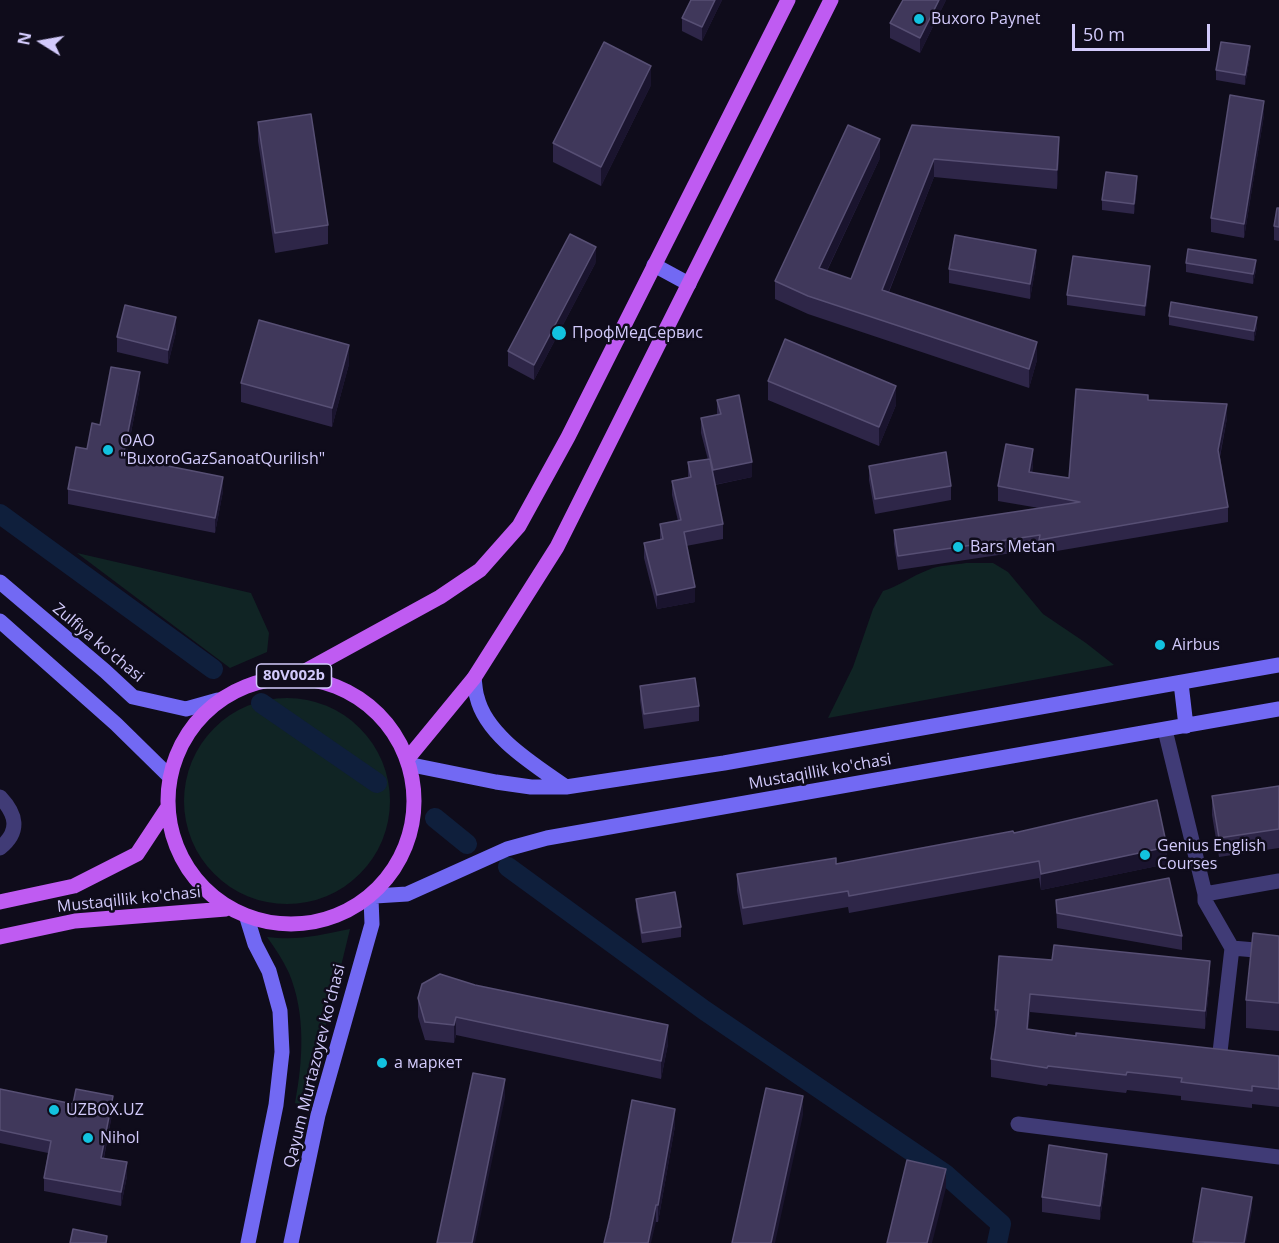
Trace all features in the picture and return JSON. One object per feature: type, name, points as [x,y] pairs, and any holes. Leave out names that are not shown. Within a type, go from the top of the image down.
[{"type":"main road","points":[[296,675],[440,597],[480,570],[519,526],[568,437],[788,0]]},
{"type":"main road","points":[[373,897],[409,833],[415,804],[410,761],[474,678],[557,547],[831,0]]},
{"type":"main road","points":[[654,264],[689,284]]},
{"type":"main road","name":"Zulfiya ko'chasi","points":[[0,582],[133,697],[186,709],[218,700]]},
{"type":"main road","points":[[3,628],[116,724],[170,777]]},
{"type":"main road","name":"Mustaqillik ko'chasi","points":[[410,761],[504,783],[531,787],[566,786],[724,763],[1279,665]]},
{"type":"main road","name":"80V002b","points":[[373,897],[351,911],[329,920],[288,925],[247,918],[226,909],[195,878],[176,845],[168,807],[170,777],[180,748],[196,722],[218,700],[254,679],[275,676],[296,675],[337,685],[376,709],[410,761]]},
{"type":"main road","points":[[474,678],[477,698],[497,733],[530,761],[566,786]]},
{"type":"main road","points":[[1181,683],[1186,726]]},
{"type":"main road","name":"Mustaqillik ko'chasi","points":[[373,897],[407,894],[507,849],[548,838],[1279,709]]},
{"type":"main road","name":"Mustaqillik ko'chasi","points":[[0,902],[74,886],[137,854],[168,807]]},
{"type":"main road","name":"Qayum Murtazoyev ko'chasi","points":[[291,1243],[318,1115],[372,924],[373,897]]},
{"type":"main road","name":"Mustaqillik ko'chasi","points":[[0,938],[75,921],[226,909]]},
{"type":"main road","name":"Qayum Murtazoyev ko'chasi","points":[[247,918],[255,944],[269,970],[280,1011],[282,1052],[276,1105],[248,1243]]},
{"type":"street","points":[[1164,730],[1205,901],[1232,948],[1220,1052]]},
{"type":"street","points":[[0,797],[12,809],[15,817],[9,837],[0,848]]},
{"type":"street","points":[[1205,894],[1279,881]]},
{"type":"street","points":[[1232,948],[1279,952]]},
{"type":"street","points":[[1018,1124],[1279,1157]]},
{"type":"green space","points":[[77,553],[251,593],[269,633],[267,652],[230,668]]},
{"type":"green space","points":[[966,563],[993,563],[1008,572],[1043,614],[1114,665],[828,718],[853,667],[873,609],[883,591],[932,568]]},
{"type":"green space","points":[[277,698],[297,698],[317,702],[336,710],[353,721],[367,735],[386,771],[390,801],[386,831],[378,850],[367,867],[353,881],[317,900],[297,904],[277,904],[257,900],[238,892],[221,881],[207,867],[188,831],[184,811],[184,791],[188,771],[196,752],[207,735],[221,721],[257,702]]},
{"type":"green space","points":[[350,929],[303,1105],[295,1103],[301,1054],[298,1005],[289,973],[267,937],[299,938]]},
{"type":"building","points":[[691,0],[715,0],[702,27],[682,18]]},
{"type":"building","points":[[903,0],[939,0],[920,38],[890,23]]},
{"type":"building","points":[[604,42],[651,66],[601,167],[553,143]]},
{"type":"building","points":[[1221,42],[1250,46],[1245,75],[1216,70]]},
{"type":"building","points":[[1230,95],[1264,101],[1244,224],[1211,218]]},
{"type":"building","points":[[311,114],[328,225],[275,233],[258,122]]},
{"type":"building","points":[[848,125],[880,139],[819,268],[851,279],[912,125],[1059,137],[1057,170],[934,159],[882,290],[1037,342],[1029,369],[808,296],[775,281]]},
{"type":"building","points":[[1106,172],[1137,176],[1134,204],[1102,200]]},
{"type":"building","points":[[1277,208],[1279,208],[1279,227],[1274,226]]},
{"type":"building","points":[[570,234],[596,247],[534,365],[508,351]]},
{"type":"building","points":[[955,235],[1036,250],[1030,284],[949,269]]},
{"type":"building","points":[[1188,249],[1256,260],[1253,274],[1186,263]]},
{"type":"building","points":[[1073,256],[1150,266],[1145,306],[1067,295]]},
{"type":"building","points":[[1171,302],[1257,317],[1254,331],[1169,316]]},
{"type":"building","points":[[125,305],[176,317],[168,350],[117,337]]},
{"type":"building","points":[[259,320],[349,345],[332,408],[241,383]]},
{"type":"building","points":[[785,339],[896,386],[879,427],[768,381]]},
{"type":"building","name":"ОАО \"BuxoroGazSanoatQurilish\"","points":[[111,367],[140,372],[123,457],[223,477],[215,518],[68,489],[76,447],[87,449],[92,423],[100,425]]},
{"type":"building","points":[[1076,389],[1148,395],[1148,400],[1227,404],[1218,450],[1228,507],[1039,540],[1040,535],[898,556],[894,530],[1080,502],[998,486],[1006,444],[1033,449],[1029,472],[1069,478]]},
{"type":"building","points":[[739,395],[752,462],[713,470],[701,418],[721,414],[717,400]]},
{"type":"building","points":[[946,452],[951,486],[875,499],[869,466]]},
{"type":"building","points":[[710,459],[723,524],[684,532],[695,587],[657,595],[644,543],[663,539],[660,524],[681,520],[672,481],[691,477],[688,462]]},
{"type":"building","points":[[695,678],[699,706],[644,714],[640,686]]},
{"type":"building","points":[[1279,786],[1279,829],[1219,838],[1212,796]]},
{"type":"building","points":[[1157,800],[1167,847],[1041,874],[1039,861],[849,896],[848,891],[743,908],[737,874],[836,858],[836,864],[1013,831],[1014,833]]},
{"type":"building","points":[[1169,878],[1182,936],[1057,913],[1056,900]]},
{"type":"building","points":[[675,892],[681,927],[642,933],[636,899]]},
{"type":"building","points":[[1253,933],[1279,936],[1279,1003],[1246,1000]]},
{"type":"building","points":[[1054,945],[1210,961],[1205,1011],[1030,994],[1027,1029],[1279,1056],[1279,1089],[1252,1086],[1252,1091],[1181,1082],[1182,1078],[1127,1072],[1126,1075],[1048,1066],[1047,1068],[991,1059],[998,1010],[995,1010],[999,956],[1052,960]]},
{"type":"building","points":[[440,974],[475,985],[668,1025],[661,1061],[456,1017],[454,1025],[425,1022],[418,998],[422,984]]},
{"type":"building","points":[[473,1073],[505,1079],[472,1243],[437,1243]]},
{"type":"building","points":[[766,1088],[803,1096],[771,1243],[732,1243]]},
{"type":"building","points":[[0,1089],[73,1104],[76,1089],[113,1096],[101,1158],[127,1162],[121,1192],[44,1178],[51,1141],[0,1130]]},
{"type":"building","points":[[632,1100],[675,1109],[658,1205],[656,1205],[648,1243],[604,1243],[610,1218]]},
{"type":"building","points":[[1049,1145],[1107,1154],[1100,1206],[1042,1197]]},
{"type":"building","points":[[907,1160],[946,1169],[927,1243],[887,1243]]},
{"type":"building","points":[[1202,1188],[1252,1197],[1244,1243],[1193,1242]]},
{"type":"building","points":[[73,1229],[107,1236],[106,1243],[70,1243]]},
{"type":"waterway","points":[[0,514],[213,669]]},
{"type":"waterway","points":[[261,703],[377,783]]},
{"type":"waterway","points":[[435,818],[467,844]]},
{"type":"waterway","points":[[508,867],[704,1010],[945,1174],[1001,1224],[997,1243]]},
{"type":"place","name":"Buxoro Paynet","points":[[919,19]]},
{"type":"place","name":"ПрофМедСервис","points":[[559,333]]},
{"type":"place","name":"ОАО \"BuxoroGazSanoatQurilish\"","points":[[108,450]]},
{"type":"place","name":"Bars Metan","points":[[958,547]]},
{"type":"place","name":"Airbus","points":[[1160,645]]},
{"type":"place","name":"Genius English Courses","points":[[1145,855]]},
{"type":"place","name":"а маркет","points":[[382,1063]]},
{"type":"place","name":"UZBOX.UZ","points":[[54,1110]]},
{"type":"place","name":"Nihol","points":[[88,1138]]}]
